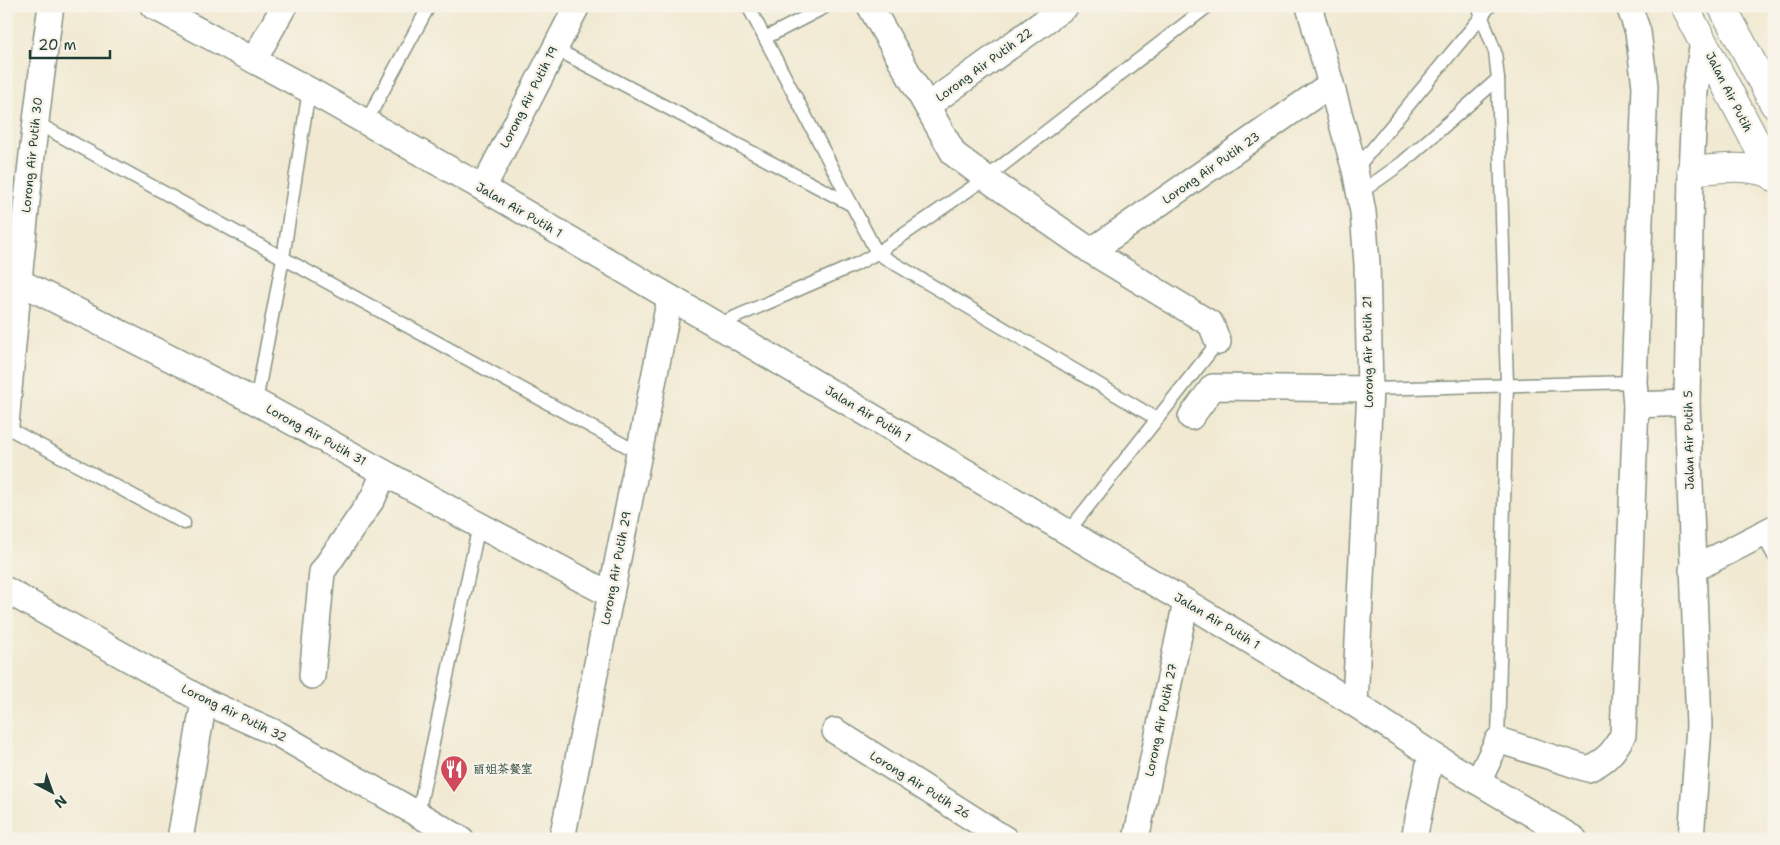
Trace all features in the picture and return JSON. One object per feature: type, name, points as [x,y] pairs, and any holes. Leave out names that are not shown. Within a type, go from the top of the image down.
[{"type":"street","name":"Lorong Air Putih 30","points":[[6,426],[18,281],[14,250],[35,122],[50,6]]},
{"type":"street","name":"Jalan Air Putih 1","points":[[153,6],[309,90],[483,188],[717,325],[1355,704],[1560,835]]},
{"type":"street","points":[[254,60],[284,6]]},
{"type":"street","name":"Lorong Air Putih 19","points":[[483,188],[576,6]]},
{"type":"street","points":[[870,6],[954,154],[1091,251],[1211,324],[1218,342]]},
{"type":"street","name":"Lorong Air Putih 22","points":[[927,106],[1066,6]]},
{"type":"street","name":"Lorong Air Putih 21","points":[[1310,6],[1358,181],[1367,264],[1370,389],[1355,704]]},
{"type":"street","points":[[1478,782],[1498,740],[1588,769],[1601,763],[1614,753],[1623,735],[1645,86],[1638,32],[1629,6]]},
{"type":"street","name":"Jalan Air Putih","points":[[1684,6],[1773,176]]},
{"type":"street","points":[[1703,42],[1716,6]]},
{"type":"street","points":[[1722,6],[1774,104]]},
{"type":"street","name":"Jalan Air Putih 5","points":[[1691,839],[1698,726],[1687,404],[1691,171],[1695,91],[1703,42]]},
{"type":"street","name":"Lorong Air Putih 23","points":[[1091,251],[1331,84]]},
{"type":"street","points":[[1691,171],[1740,167],[1755,168],[1773,176]]},
{"type":"street","name":"Lorong Air Putih 31","points":[[18,281],[256,402],[611,595]]},
{"type":"street","name":"Lorong Air Putih 29","points":[[562,839],[670,298]]},
{"type":"street","points":[[1191,417],[1214,387],[1370,389]]},
{"type":"street","points":[[1635,393],[1687,404]]},
{"type":"street","points":[[312,676],[322,572],[373,498],[384,472]]},
{"type":"street","points":[[1692,570],[1770,539]]},
{"type":"street","name":"Lorong Air Putih 32","points":[[6,590],[204,701],[278,734],[461,839]]},
{"type":"street","name":"Lorong Air Putih 27","points":[[1136,839],[1186,602]]},
{"type":"street","points":[[180,839],[204,701]]},
{"type":"street","name":"Lorong Air Putih 26","points":[[835,731],[1005,839]]},
{"type":"street","points":[[1414,839],[1431,754]]},
{"type":"lane","points":[[366,122],[429,6]]},
{"type":"lane","points":[[748,6],[877,253],[1157,419]]},
{"type":"lane","points":[[765,38],[827,6]]},
{"type":"lane","points":[[717,325],[857,264],[877,253],[986,178],[1208,6]]},
{"type":"lane","points":[[1483,9],[1495,52],[1498,78],[1507,384],[1498,740]]},
{"type":"lane","points":[[1358,181],[1483,9]]},
{"type":"lane","points":[[554,48],[852,205]]},
{"type":"lane","points":[[1358,181],[1402,163],[1498,78]]},
{"type":"lane","points":[[256,402],[283,258],[309,90]]},
{"type":"lane","points":[[35,122],[639,453]]},
{"type":"lane","points":[[1067,533],[1218,342]]},
{"type":"lane","points":[[1370,389],[1507,384],[1635,393]]},
{"type":"lane","points":[[6,426],[184,523]]},
{"type":"lane","points":[[418,814],[479,524]]},
{"type":"place","name":"丽姐茶餐室","points":[[454,793]]}]
